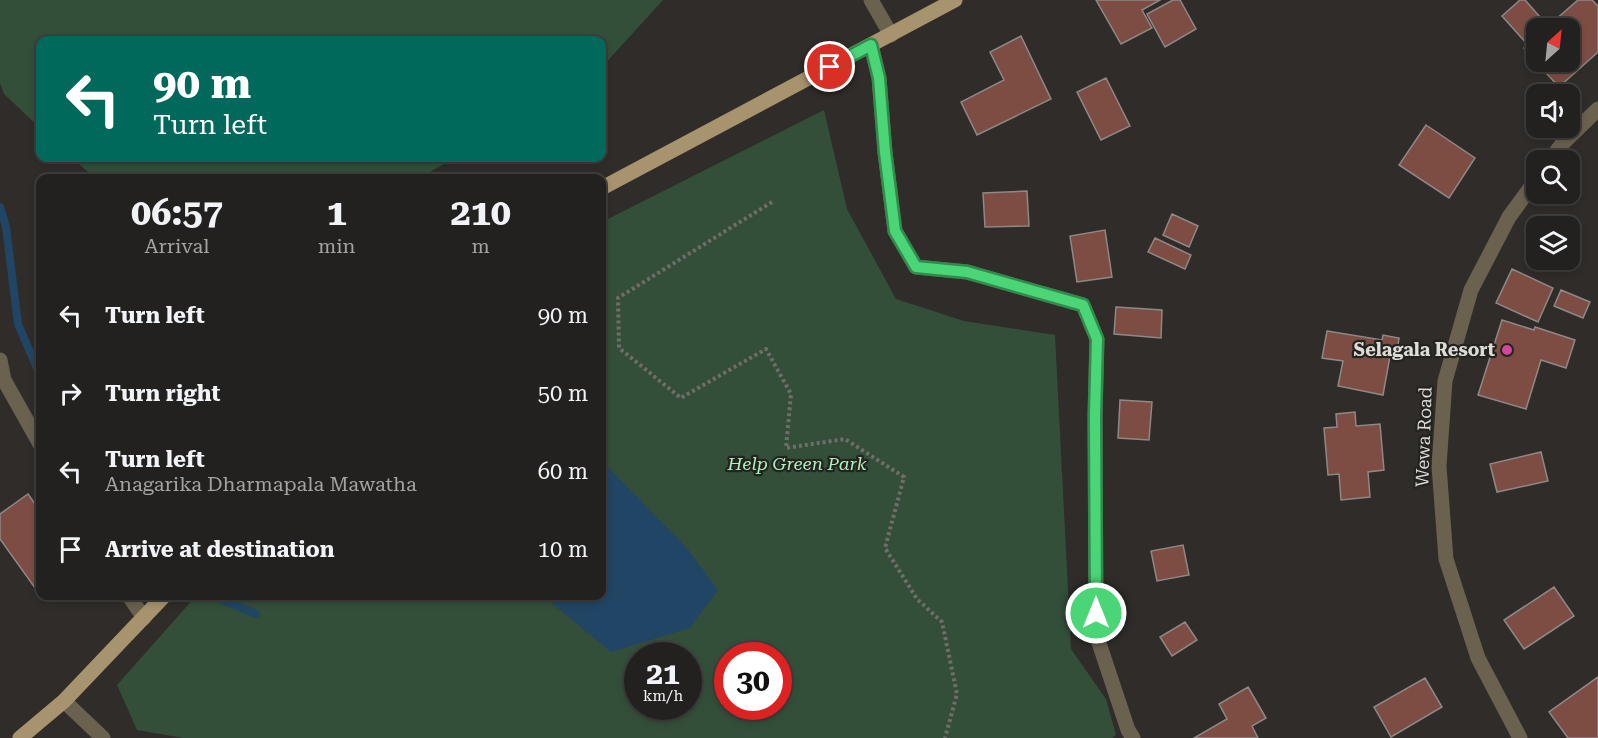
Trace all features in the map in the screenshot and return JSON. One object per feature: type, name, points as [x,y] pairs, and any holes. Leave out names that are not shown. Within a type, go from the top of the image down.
[{"type":"main road","points":[[606,186],[956,0]]},
{"type":"main road","points":[[20,738],[64,701],[160,600]]},
{"type":"street","points":[[871,0],[891,35]]},
{"type":"street","points":[[871,45],[879,78],[895,231],[916,267],[967,272],[1083,305],[1097,339],[1096,634],[1128,730],[1133,738]]},
{"type":"street","points":[[1558,150],[1598,109]]},
{"type":"street","name":"Wewa Road","points":[[1520,738],[1478,658],[1446,560],[1439,466],[1445,381],[1471,290],[1509,217],[1526,194]]},
{"type":"street","points":[[0,360],[4,380],[36,437]]},
{"type":"street","points":[[132,600],[144,618]]},
{"type":"street","points":[[64,701],[102,738]]},
{"type":"path","points":[[772,202],[618,298],[619,348],[681,398],[766,349],[791,394],[786,448],[845,439],[904,477],[885,548],[917,598],[942,622],[957,694],[945,738]]},
{"type":"green space","points":[[0,0],[663,0],[606,63],[606,36],[36,36],[36,124],[4,94],[0,83]]},
{"type":"green space","name":"Help Green Park","points":[[824,110],[847,209],[896,299],[964,321],[1055,335],[1071,649],[1106,699],[1116,735],[1112,738],[183,738],[137,730],[117,685],[192,600],[606,600],[606,220]]},
{"type":"green space","points":[[77,162],[447,162],[427,174],[90,174]]},
{"type":"water","points":[[606,465],[687,548],[718,590],[690,628],[644,642],[624,642],[624,648],[611,652],[548,600],[606,600]]},
{"type":"building","points":[[1096,0],[1160,0],[1142,10],[1152,28],[1121,44]]},
{"type":"building","points":[[1173,0],[1180,0],[1196,29],[1165,47],[1147,14]]},
{"type":"building","points":[[1520,0],[1525,0],[1541,18],[1526,18],[1526,43],[1502,16]]},
{"type":"building","points":[[1578,0],[1592,0],[1598,6],[1598,52],[1580,68],[1580,18],[1557,18]]},
{"type":"building","points":[[1021,36],[1051,99],[977,135],[961,102],[1004,80],[990,52]]},
{"type":"building","points":[[1545,72],[1576,72],[1562,84],[1556,84]]},
{"type":"building","points":[[1106,78],[1130,126],[1101,140],[1077,92]]},
{"type":"building","points":[[1426,125],[1475,158],[1449,198],[1399,165]]},
{"type":"building","points":[[1027,191],[1029,226],[985,227],[983,193]]},
{"type":"building","points":[[1172,214],[1198,226],[1189,247],[1163,235]]},
{"type":"building","points":[[1105,230],[1112,277],[1077,282],[1070,236]]},
{"type":"building","points":[[1155,238],[1191,255],[1185,269],[1148,252]]},
{"type":"building","points":[[1512,269],[1553,288],[1538,322],[1496,303]]},
{"type":"building","points":[[1561,290],[1590,302],[1583,318],[1554,306]]},
{"type":"building","points":[[1116,307],[1162,310],[1161,338],[1114,334]]},
{"type":"building","points":[[1502,320],[1534,330],[1535,327],[1575,340],[1566,368],[1541,360],[1526,409],[1478,395]]},
{"type":"building","points":[[1327,331],[1382,340],[1383,335],[1399,338],[1396,357],[1390,356],[1383,395],[1338,386],[1343,361],[1322,358]]},
{"type":"building","points":[[1120,400],[1152,402],[1149,440],[1118,438]]},
{"type":"building","points":[[1355,412],[1356,426],[1380,424],[1384,470],[1368,472],[1370,497],[1341,500],[1339,474],[1328,475],[1324,428],[1337,427],[1336,414]]},
{"type":"building","points":[[1541,452],[1548,481],[1497,492],[1490,464]]},
{"type":"building","points":[[28,494],[36,505],[36,589],[0,539],[0,514]]},
{"type":"building","points":[[1183,545],[1189,575],[1157,581],[1151,551]]},
{"type":"building","points":[[1554,587],[1574,616],[1524,649],[1504,620]]},
{"type":"building","points":[[1185,622],[1197,640],[1172,656],[1160,637]]},
{"type":"building","points":[[1598,677],[1598,738],[1568,738],[1549,712]]},
{"type":"building","points":[[1425,678],[1442,707],[1391,737],[1374,707]]},
{"type":"building","points":[[1248,687],[1266,718],[1252,726],[1258,738],[1194,738],[1227,719],[1219,704]]},
{"type":"waterway","points":[[0,207],[6,227],[18,324],[36,366]]},
{"type":"waterway","points":[[223,600],[256,614]]},
{"type":"place","name":"Selagala Resort","points":[[1507,350]]},
{"type":"route","points":[[830,67],[871,45],[879,78],[895,231],[916,267],[967,272],[1083,305],[1097,339],[1096,613]]}]
